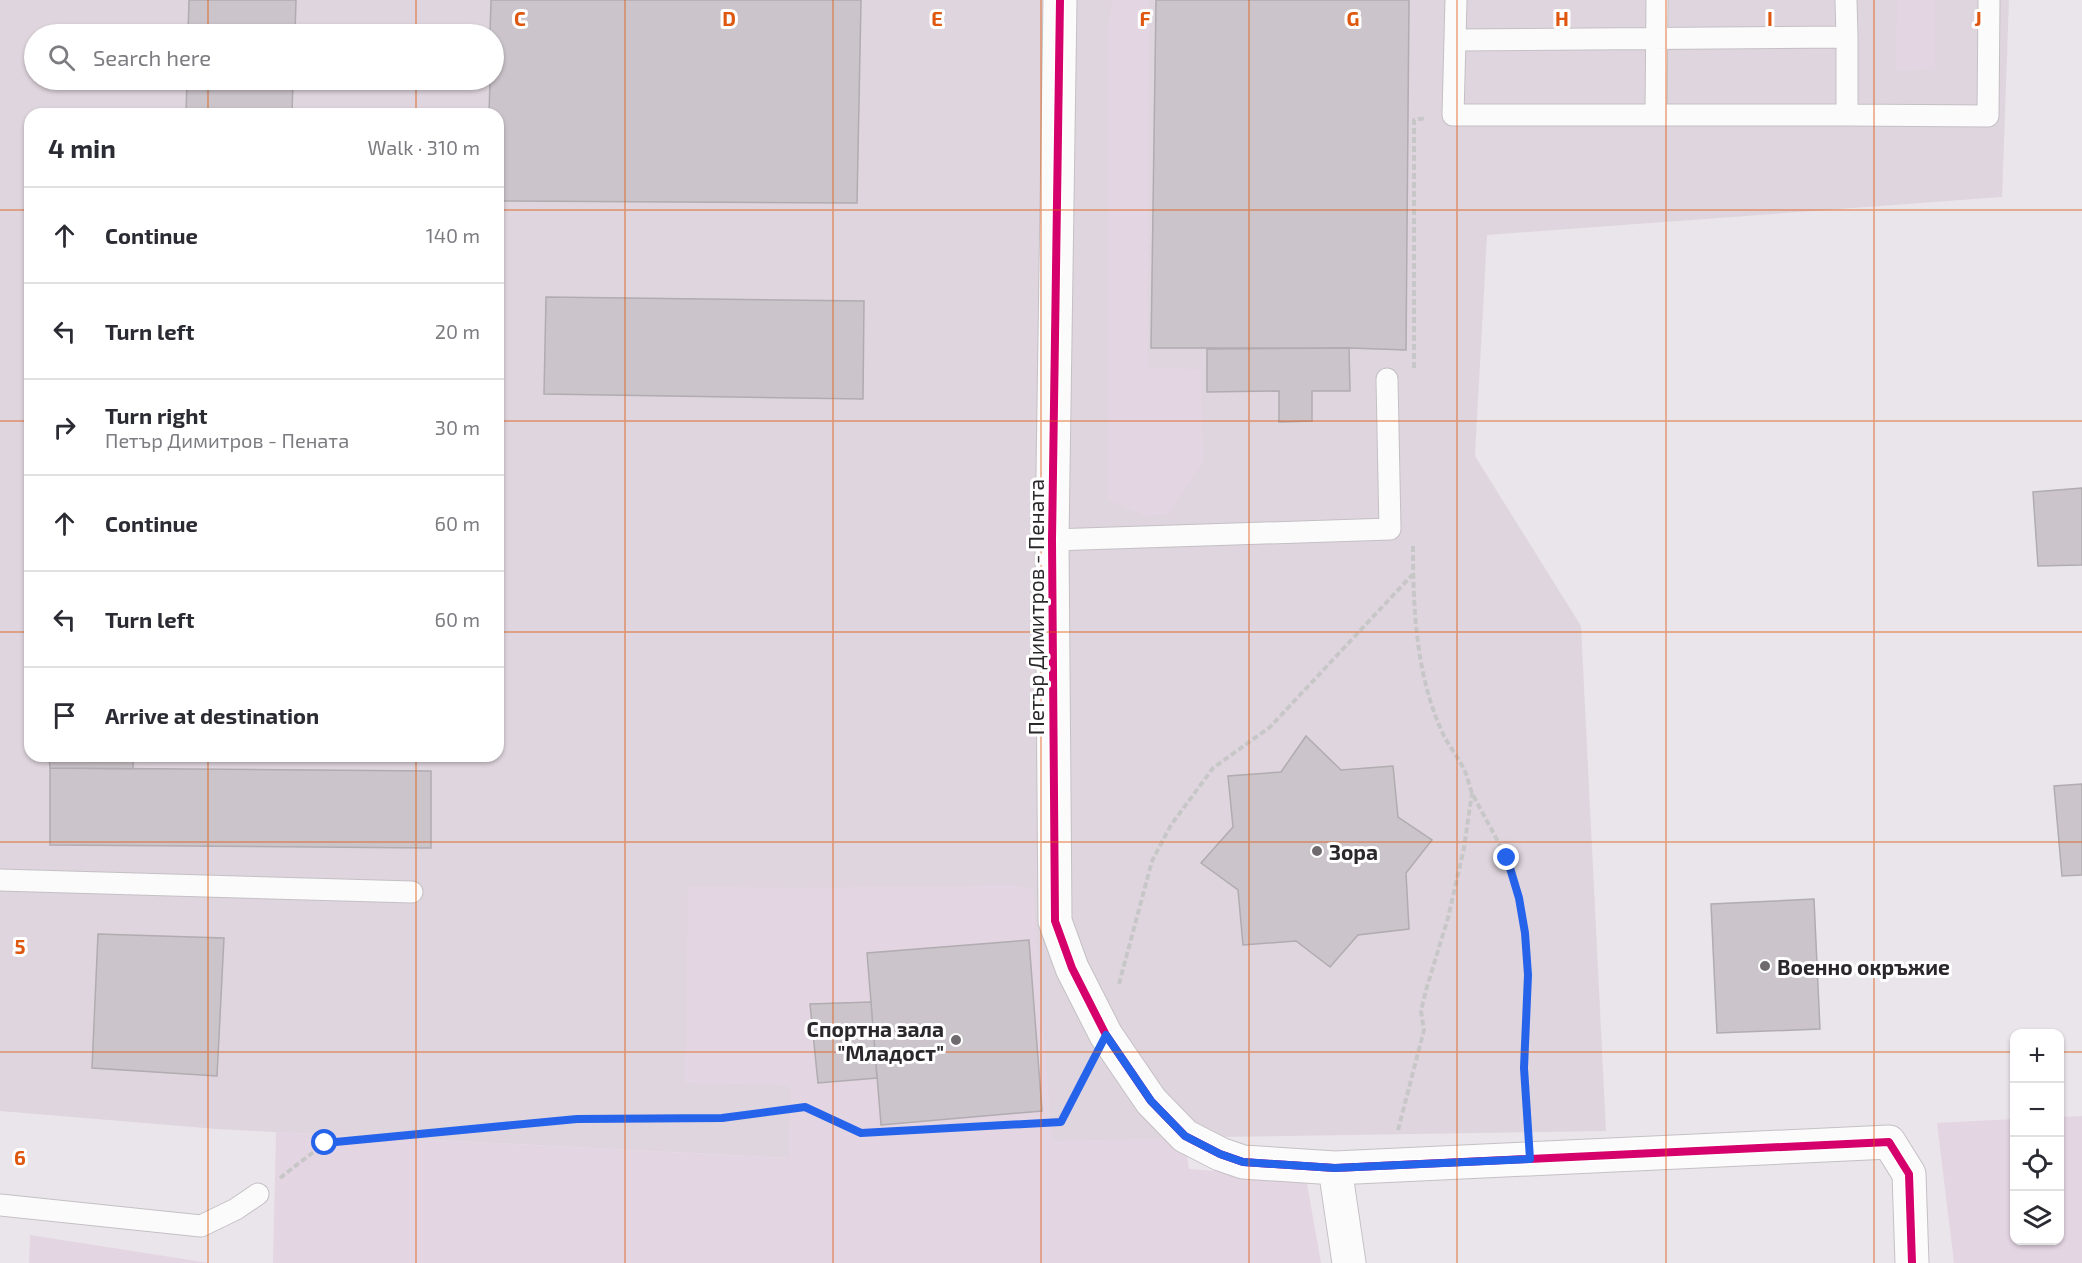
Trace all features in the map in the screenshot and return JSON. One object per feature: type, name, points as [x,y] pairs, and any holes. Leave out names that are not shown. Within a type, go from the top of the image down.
[{"type":"street","name":"Петър Димитров - Пената","points":[[1060,0],[1052,540],[1055,921],[1072,968],[1106,1035],[1151,1101],[1185,1136],[1220,1154],[1243,1162],[1335,1168],[1888,1142],[1909,1174],[1912,1263]]},
{"type":"street","points":[[1335,1168],[1349,1263]]},
{"type":"lane","points":[[1456,0],[1453,115],[1988,116],[1989,0]]},
{"type":"lane","points":[[1656,115],[1658,0]]},
{"type":"lane","points":[[1846,0],[1847,115]]},
{"type":"lane","points":[[1455,40],[1847,37]]},
{"type":"lane","points":[[1052,540],[1390,529],[1388,379]]},
{"type":"lane","points":[[0,880],[412,892]]},
{"type":"lane","points":[[0,1205],[201,1226],[236,1209],[258,1194]]},
{"type":"path","points":[[1414,371],[1414,120],[1453,115]]},
{"type":"path","points":[[1413,538],[1416,634],[1428,688],[1445,736],[1465,771],[1472,793],[1507,858],[1519,898],[1525,933],[1528,975],[1524,1068],[1530,1159]]},
{"type":"path","points":[[258,1194],[325,1143],[577,1119],[722,1118],[805,1107],[861,1133],[1061,1122],[1106,1035],[1152,861],[1171,825],[1213,768],[1270,727],[1413,574]]},
{"type":"path","points":[[1389,1165],[1424,1030],[1421,1011],[1448,918],[1464,848],[1472,793]]},
{"type":"shaded area","points":[[0,0],[2009,0],[2002,197],[1487,235],[1475,456],[1581,626],[1606,1131],[1220,1137],[789,1158],[217,1129],[0,1111]]},
{"type":"shaded area","points":[[1112,0],[1149,0],[1148,368],[1201,369],[1203,462],[1169,514],[1146,516],[1108,500],[1108,29]]},
{"type":"shaded area","points":[[1897,0],[1935,0],[1935,69],[1896,70]]},
{"type":"shaded area","points":[[1012,885],[1033,889],[1052,1141],[1184,1138],[1189,1169],[1306,1178],[1321,1263],[273,1263],[276,1132],[789,1158],[790,1085],[685,1083],[688,886],[793,888]]},
{"type":"shaded area","points":[[2082,1116],[2082,1263],[1954,1263],[1937,1123],[2010,1119],[2010,1245],[2064,1245],[2064,1117]]},
{"type":"shaded area","points":[[30,1235],[209,1263],[29,1263]]},
{"type":"building","points":[[189,0],[296,0],[295,24],[188,24]]},
{"type":"building","points":[[491,0],[861,0],[857,203],[504,201],[504,108],[489,108],[490,90],[504,90],[504,24],[490,24]]},
{"type":"building","points":[[1156,0],[1409,0],[1406,350],[1151,348]]},
{"type":"building","points":[[187,90],[293,90],[292,108],[186,108]]},
{"type":"building","points":[[546,297],[864,301],[863,399],[544,394]]},
{"type":"building","points":[[1349,348],[1350,391],[1312,391],[1312,421],[1279,422],[1279,391],[1207,392],[1207,349]]},
{"type":"building","points":[[2082,488],[2082,565],[2038,566],[2033,492]]},
{"type":"building","name":"Зора","points":[[1306,736],[1341,770],[1393,766],[1398,817],[1432,840],[1406,873],[1409,929],[1358,935],[1330,967],[1296,941],[1243,945],[1238,890],[1201,863],[1233,827],[1228,776],[1281,772]]},
{"type":"building","points":[[50,762],[133,762],[133,769],[50,768]]},
{"type":"building","points":[[50,768],[431,771],[431,848],[50,845]]},
{"type":"building","points":[[2082,784],[2082,875],[2062,876],[2054,786]]},
{"type":"building","name":"Военно окръжие","points":[[1814,899],[1820,1029],[1717,1033],[1711,904]]},
{"type":"building","points":[[98,934],[224,938],[217,1076],[92,1068]]},
{"type":"building","name":"Спортна зала \"Младост\"","points":[[1029,940],[1042,1111],[881,1125],[867,953]]},
{"type":"building","points":[[871,1002],[877,1078],[818,1083],[810,1004]]},
{"type":"cycle path","points":[[1060,0],[1052,540],[1055,921],[1072,968],[1106,1035],[1151,1101],[1185,1136],[1220,1154],[1243,1162],[1335,1168],[1889,1142],[1909,1174],[1912,1263]]},
{"type":"place","name":"Зора","points":[[1317,851]]},
{"type":"place","name":"Военно окръжие","points":[[1765,966]]},
{"type":"place","name":"Спортна зала \"Младост\"","points":[[956,1040]]},
{"type":"route","points":[[325,1143],[577,1119],[722,1118],[805,1107],[861,1133],[1061,1122],[1106,1035],[1151,1101],[1185,1136],[1220,1154],[1243,1162],[1335,1168],[1530,1159],[1524,1068],[1528,975],[1525,933],[1519,898],[1507,858]]}]
